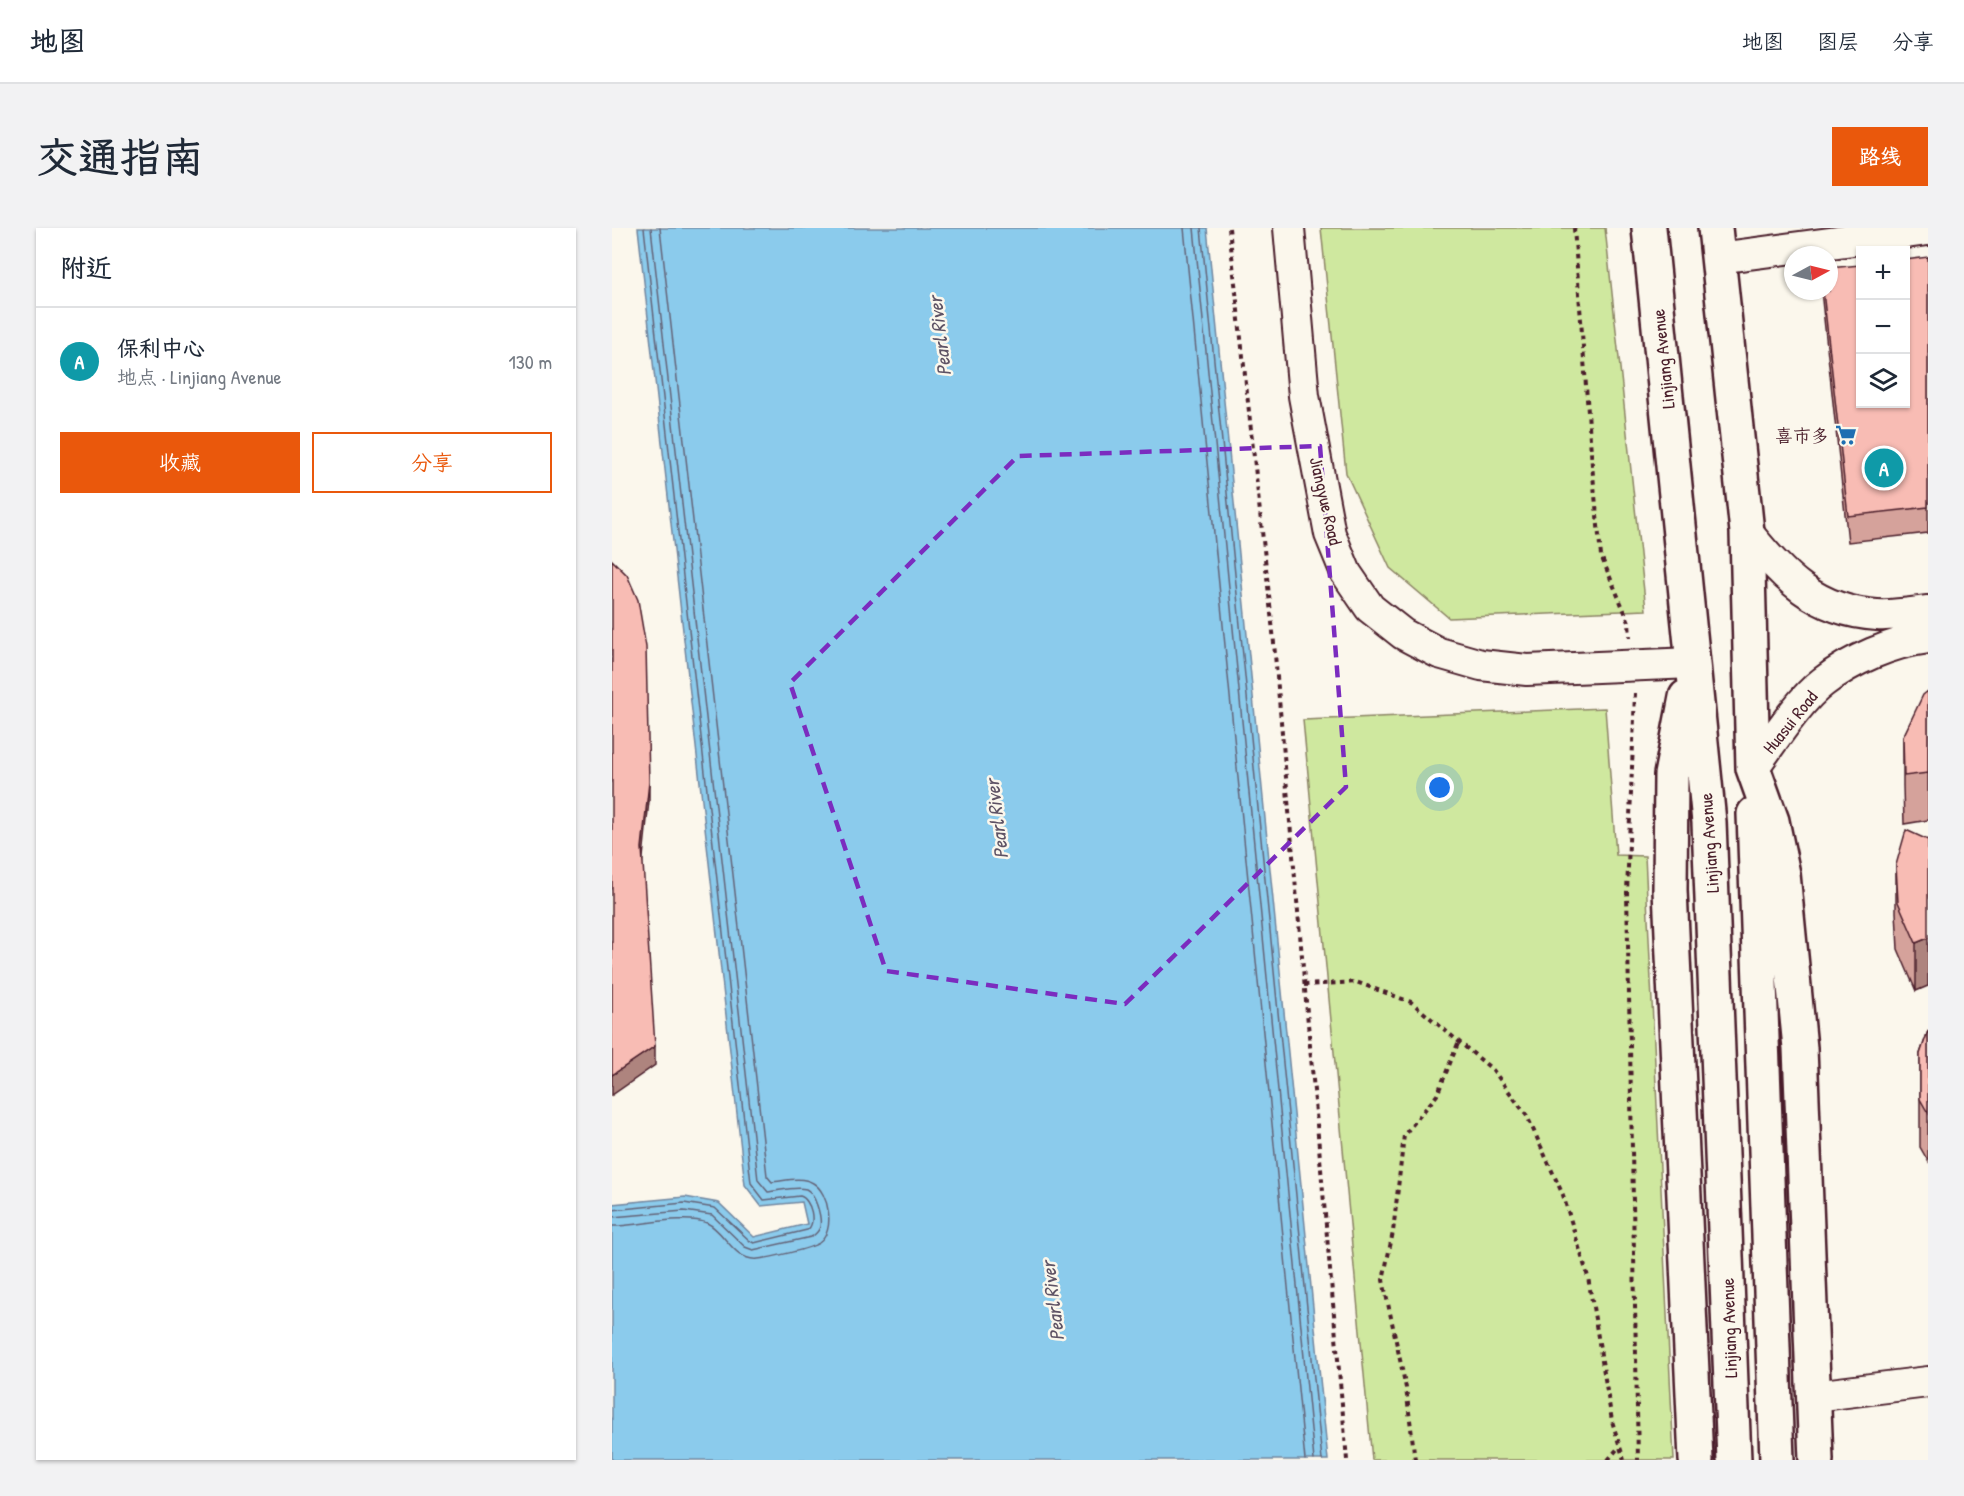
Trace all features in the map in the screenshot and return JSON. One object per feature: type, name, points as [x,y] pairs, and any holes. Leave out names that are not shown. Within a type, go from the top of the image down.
[{"type":"main road","name":"Linjiang Avenue","points":[[1649,228],[1710,822],[1734,1460]]},
{"type":"main road","points":[[1717,243],[1747,532],[1777,1460]]},
{"type":"main road","points":[[1692,663],[1671,775],[1670,890],[1696,1460]]},
{"type":"main road","points":[[1753,768],[1772,821],[1783,874],[1799,1037],[1816,1460]]},
{"type":"street","name":"Jiangyue Road","points":[[1289,228],[1304,396],[1330,534],[1346,573],[1370,608],[1403,634],[1439,653],[1481,665],[1527,670],[1692,663]]},
{"type":"street","points":[[1717,243],[1928,230]]},
{"type":"street","points":[[1747,532],[1774,566],[1812,596],[1839,609],[1877,615],[1928,611]]},
{"type":"street","name":"Huasui Road","points":[[1753,768],[1802,703],[1822,682],[1884,649],[1928,638]]},
{"type":"street","points":[[1814,1396],[1928,1382]]},
{"type":"path","points":[[1229,228],[1273,632],[1347,1460]]},
{"type":"path","points":[[1574,228],[1601,556],[1629,622]]},
{"type":"path","points":[[1635,696],[1627,892],[1638,1460]]},
{"type":"path","points":[[1304,986],[1356,982],[1412,1002],[1493,1070],[1527,1116],[1563,1195],[1588,1277],[1612,1421],[1624,1460]]},
{"type":"path","points":[[1415,1460],[1406,1388],[1383,1280],[1393,1232],[1404,1135],[1437,1095],[1459,1041]]},
{"type":"path","points":[[1608,1460],[1619,1446]]},
{"type":"highlighted area","points":[[1320,446],[1346,787],[1125,1004],[886,971],[790,683],[1018,456]]},
{"type":"green space","points":[[1321,228],[1605,228],[1646,610],[1449,618],[1390,568],[1346,473]]},
{"type":"green space","points":[[1605,708],[1616,855],[1645,856],[1674,1460],[1372,1460],[1303,720]]},
{"type":"water","name":"Pearl River","points":[[638,228],[1207,228],[1328,1460],[612,1460],[612,1204],[685,1197],[719,1203],[754,1237],[807,1224],[802,1202],[761,1206],[745,1185]]},
{"type":"building","points":[[1928,257],[1928,507],[1848,516],[1824,300],[1838,300],[1838,267],[1856,265],[1856,408],[1910,408],[1910,259]]},
{"type":"building","points":[[612,560],[627,575],[638,600],[646,647],[649,782],[642,848],[655,1046],[612,1075]]},
{"type":"building","points":[[1928,691],[1928,773],[1904,776],[1903,737],[1923,695]]},
{"type":"building","points":[[1906,830],[1928,840],[1928,938],[1916,943],[1898,902],[1896,865]]},
{"type":"building","points":[[1928,1031],[1928,1113],[1920,1099],[1920,1054]]},
{"type":"place","name":"喜市多","points":[[1846,435]]},
{"type":"place","name":"保利中心","points":[[1884,468]]}]
